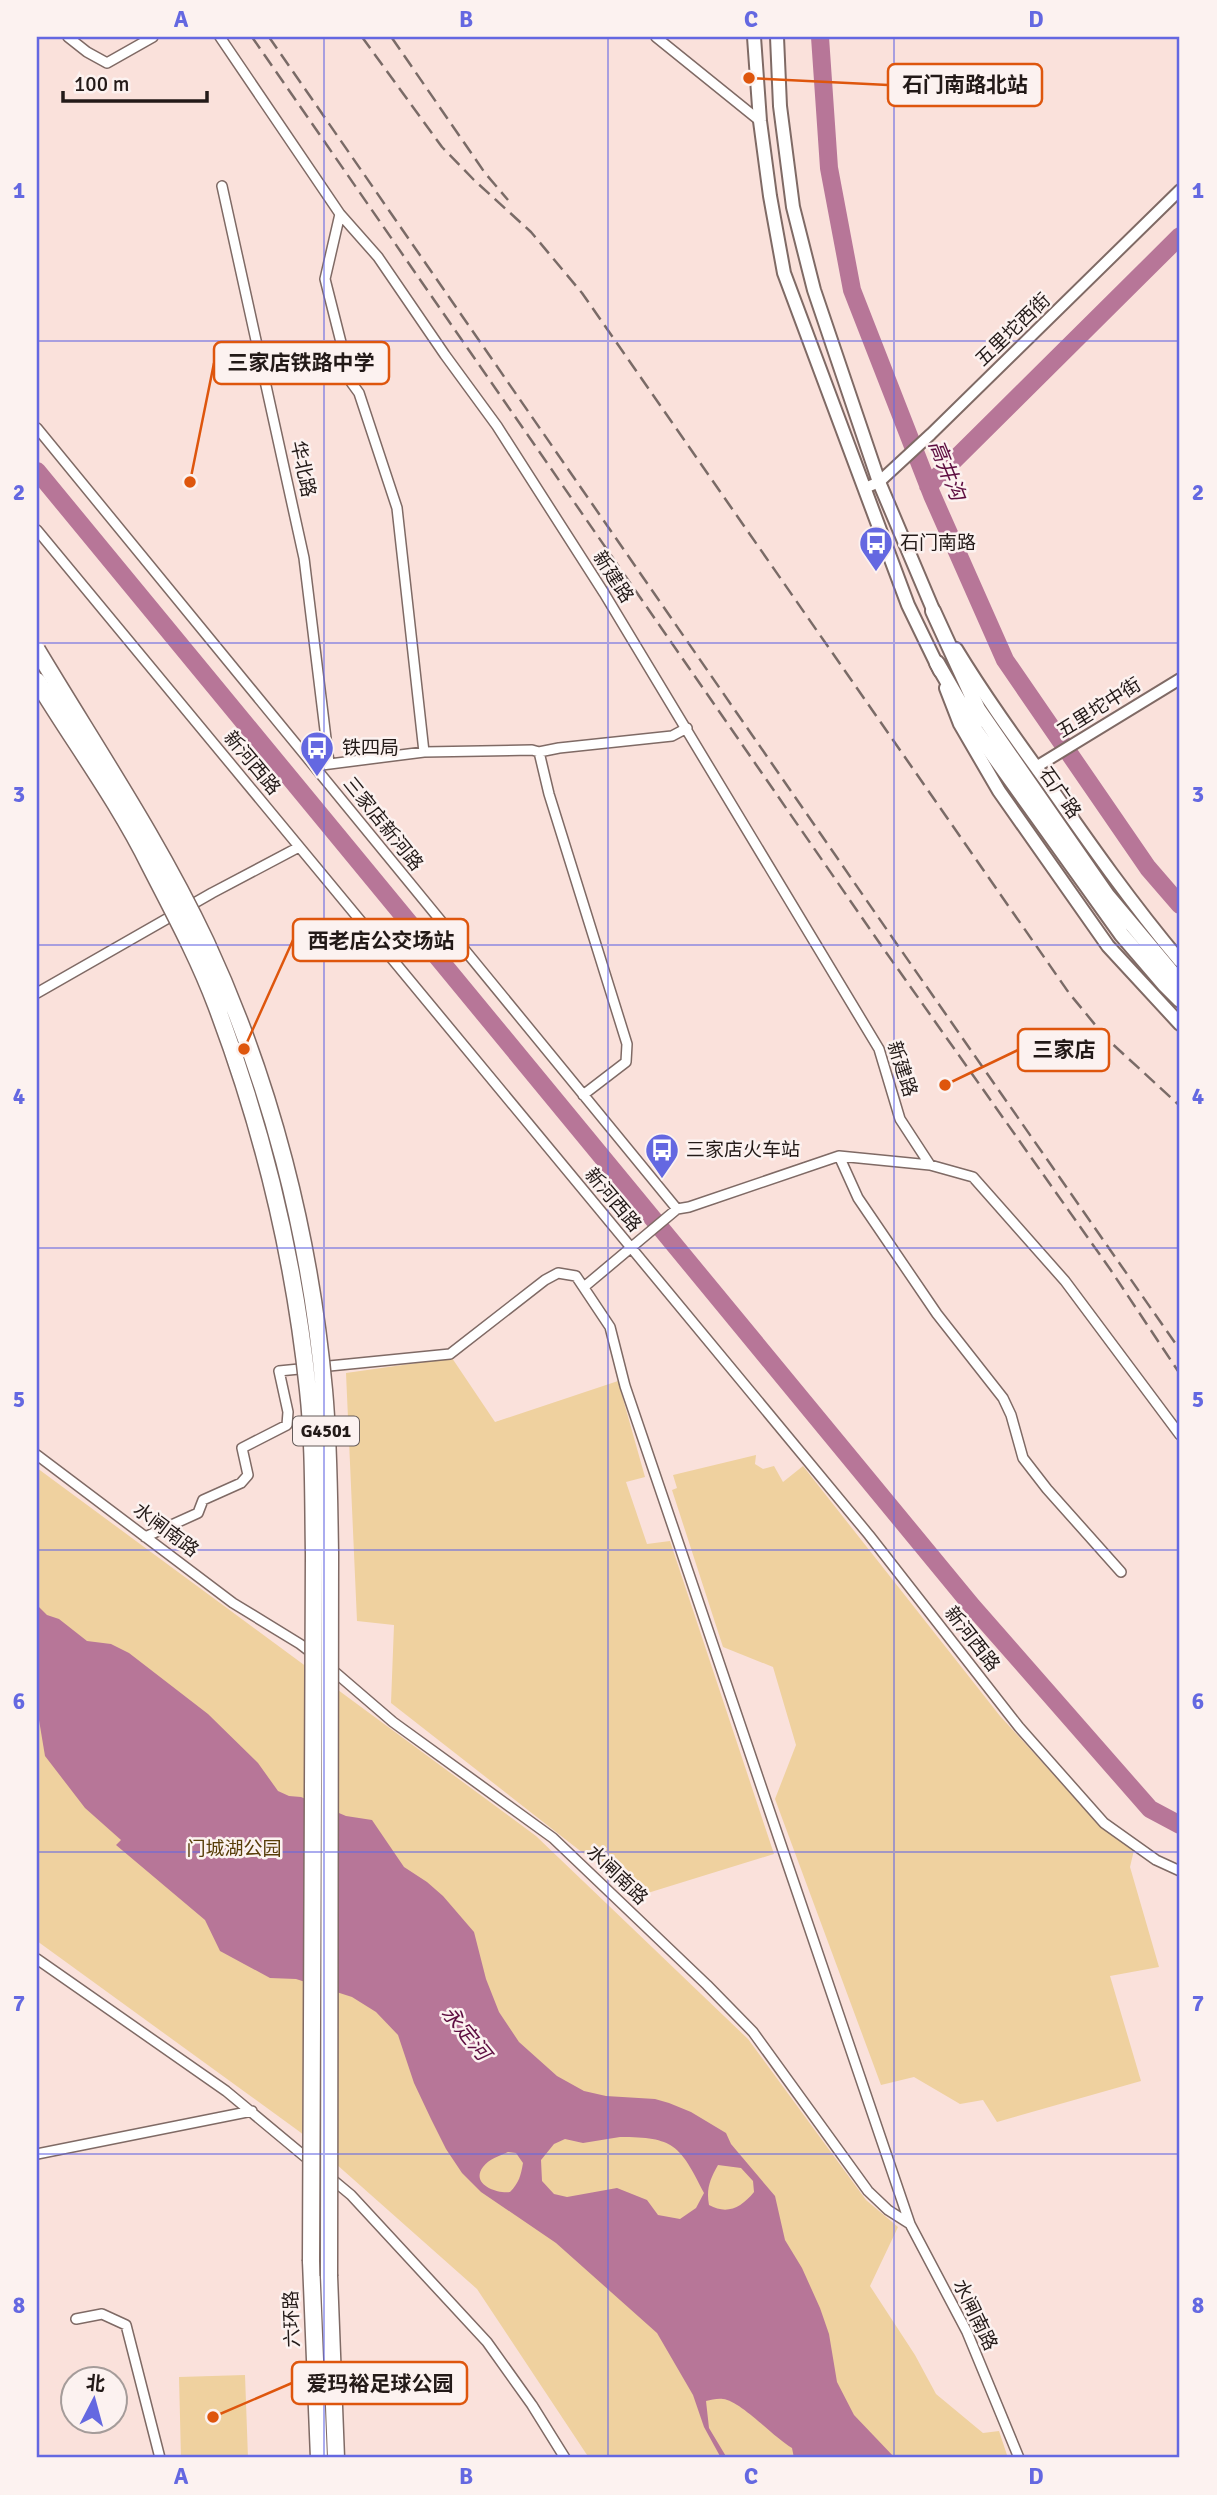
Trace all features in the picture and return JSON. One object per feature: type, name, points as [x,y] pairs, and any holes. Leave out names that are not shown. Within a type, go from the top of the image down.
[{"type":"highway","name":"G4501","points":[[37,650],[163,856],[230,998],[252,1054],[288,1177],[313,1304],[324,1401],[330,1540],[329,2276],[336,2458]]},
{"type":"highway","name":"六环路","points":[[37,681],[149,864],[215,1002],[257,1124],[287,1247],[309,1391],[313,1463],[311,2262],[319,2458]]},
{"type":"main road","points":[[754,37],[760,121],[784,273],[908,605],[937,663],[960,724],[999,790],[1108,946],[1180,1024]]},
{"type":"main road","points":[[777,37],[780,106],[793,207],[814,290],[879,482],[933,611],[987,699],[1143,917],[1180,961]]},
{"type":"main road","name":"石广路","points":[[933,611],[978,709],[1107,895],[1180,982]]},
{"type":"main road","name":"石广路","points":[[937,663],[976,732],[1122,935],[1180,1000]]},
{"type":"street","points":[[68,37],[107,63],[153,37]]},
{"type":"street","name":"新建路","points":[[220,37],[340,214],[378,257],[497,426],[604,593],[879,1049],[900,1119],[930,1165]]},
{"type":"street","points":[[656,37],[760,121]]},
{"type":"street","name":"华北路","points":[[222,186],[304,558],[329,763]]},
{"type":"street","name":"五里坨西街","points":[[865,488],[879,482],[900,464],[1180,190]]},
{"type":"street","points":[[340,214],[325,279],[351,382],[359,393],[397,508],[424,752]]},
{"type":"street","name":"三家店新河路","points":[[37,428],[677,1209]]},
{"type":"street","name":"新河西路","points":[[37,530],[869,1535],[1019,1727],[1104,1823],[1156,1860],[1180,1871]]},
{"type":"street","name":"五里坨中街","points":[[1036,767],[1180,679]]},
{"type":"street","points":[[314,766],[424,752],[539,752],[672,736],[687,728]]},
{"type":"street","points":[[539,752],[549,794],[627,1044],[626,1062],[583,1095]]},
{"type":"street","points":[[37,993],[212,893],[299,847]]},
{"type":"street","points":[[839,1156],[865,1209],[937,1314],[1003,1398],[1011,1415],[1023,1458],[1121,1572]]},
{"type":"street","points":[[584,1287],[677,1209],[839,1156],[930,1165],[973,1177],[1065,1281],[1180,1436]]},
{"type":"street","points":[[145,1537],[198,1513],[203,1500],[241,1483],[248,1475],[242,1448],[287,1425],[288,1412],[279,1371],[450,1353],[558,1273],[576,1276],[610,1327],[625,1386],[910,2224]]},
{"type":"street","name":"水闸南路","points":[[37,1455],[233,1603],[300,1644],[393,1721],[553,1838],[708,1985],[753,2032],[868,2191],[888,2210],[910,2224],[967,2332],[1019,2458]]},
{"type":"street","points":[[37,1959],[252,2111],[351,2195],[487,2342],[532,2405],[565,2458]]},
{"type":"street","points":[[37,2154],[252,2111]]},
{"type":"street","points":[[76,2319],[102,2314],[126,2325],[160,2458]]},
{"type":"green space","points":[[452,1358],[495,1422],[618,1381],[645,1477],[626,1482],[647,1544],[670,1541],[774,1854],[638,1896],[391,1703],[394,1625],[357,1621],[346,1373]]},
{"type":"green space","points":[[756,1455],[755,1464],[763,1469],[774,1466],[783,1482],[803,1466],[1000,1716],[1101,1827],[1134,1850],[1130,1867],[1159,1967],[1110,1976],[1141,2081],[997,2122],[983,2100],[960,2104],[914,2077],[881,2085],[775,1799],[796,1745],[773,1667],[723,1647],[672,1490],[677,1488],[673,1475]]},
{"type":"green space","name":"门城湖公园","points":[[37,1468],[536,1836],[748,2039],[866,2200],[898,2227],[870,2286],[915,2355],[936,2394],[983,2433],[999,2431],[1008,2458],[589,2458],[477,2289],[300,2132],[37,1941]]},
{"type":"green space","points":[[245,2375],[248,2458],[181,2458],[179,2377]]},
{"type":"water","name":"永定河","points":[[37,1605],[47,1615],[59,1619],[87,1641],[111,1644],[129,1653],[208,1714],[258,1763],[278,1791],[301,1797],[346,1816],[372,1820],[404,1867],[443,1896],[474,1932],[486,1979],[499,2012],[519,2042],[557,2076],[584,2091],[669,2103],[691,2112],[726,2133],[731,2144],[775,2196],[785,2240],[802,2268],[820,2308],[829,2334],[837,2382],[854,2415],[895,2458],[794,2458],[792,2448],[748,2412],[730,2401],[719,2399],[706,2401],[709,2428],[727,2458],[721,2458],[704,2427],[693,2395],[657,2333],[556,2243],[481,2192],[462,2173],[446,2149],[414,2083],[398,2035],[376,2012],[352,1997],[296,1979],[270,1978],[220,1951],[205,1920],[116,1845],[121,1840],[85,1808],[45,1756],[37,1708]],"holes":[[[620,2137],[664,2142],[681,2154],[704,2193],[696,2208],[680,2219],[658,2215],[647,2200],[617,2188],[567,2197],[554,2194],[542,2181],[541,2160],[554,2144],[565,2139],[583,2143]],[[508,2152],[516,2153],[523,2163],[516,2185],[510,2192],[487,2187],[480,2178],[483,2167]],[[718,2165],[741,2168],[753,2181],[754,2192],[739,2206],[728,2210],[716,2208],[709,2205],[708,2189]]]},
{"type":"waterway","name":"高井沟","points":[[820,37],[829,168],[852,290],[932,495],[1005,660],[1148,868],[1180,905]]},
{"type":"waterway","points":[[928,486],[1180,236]]},
{"type":"waterway","points":[[37,471],[972,1606],[1150,1809],[1180,1825]]},
{"type":"railway","points":[[252,37],[883,948],[1110,1269],[1180,1374]]},
{"type":"railway","points":[[269,37],[1180,1350]]},
{"type":"railway","points":[[362,37],[442,147],[531,232],[582,293],[1069,993],[1106,1038],[1180,1106]]},
{"type":"railway","points":[[392,38],[485,173],[508,200]]},
{"type":"place","name":"石门南路北站","points":[[749,78]]},
{"type":"place","name":"三家店铁路中学","points":[[190,482]]},
{"type":"place","name":"石门南路","points":[[876,573]]},
{"type":"place","name":"铁四局","points":[[317,778]]},
{"type":"place","name":"西老店公交场站","points":[[244,1049]]},
{"type":"place","name":"三家店","points":[[945,1085]]},
{"type":"place","name":"三家店火车站","points":[[662,1180]]},
{"type":"place","name":"爱玛裕足球公园","points":[[213,2417]]}]
